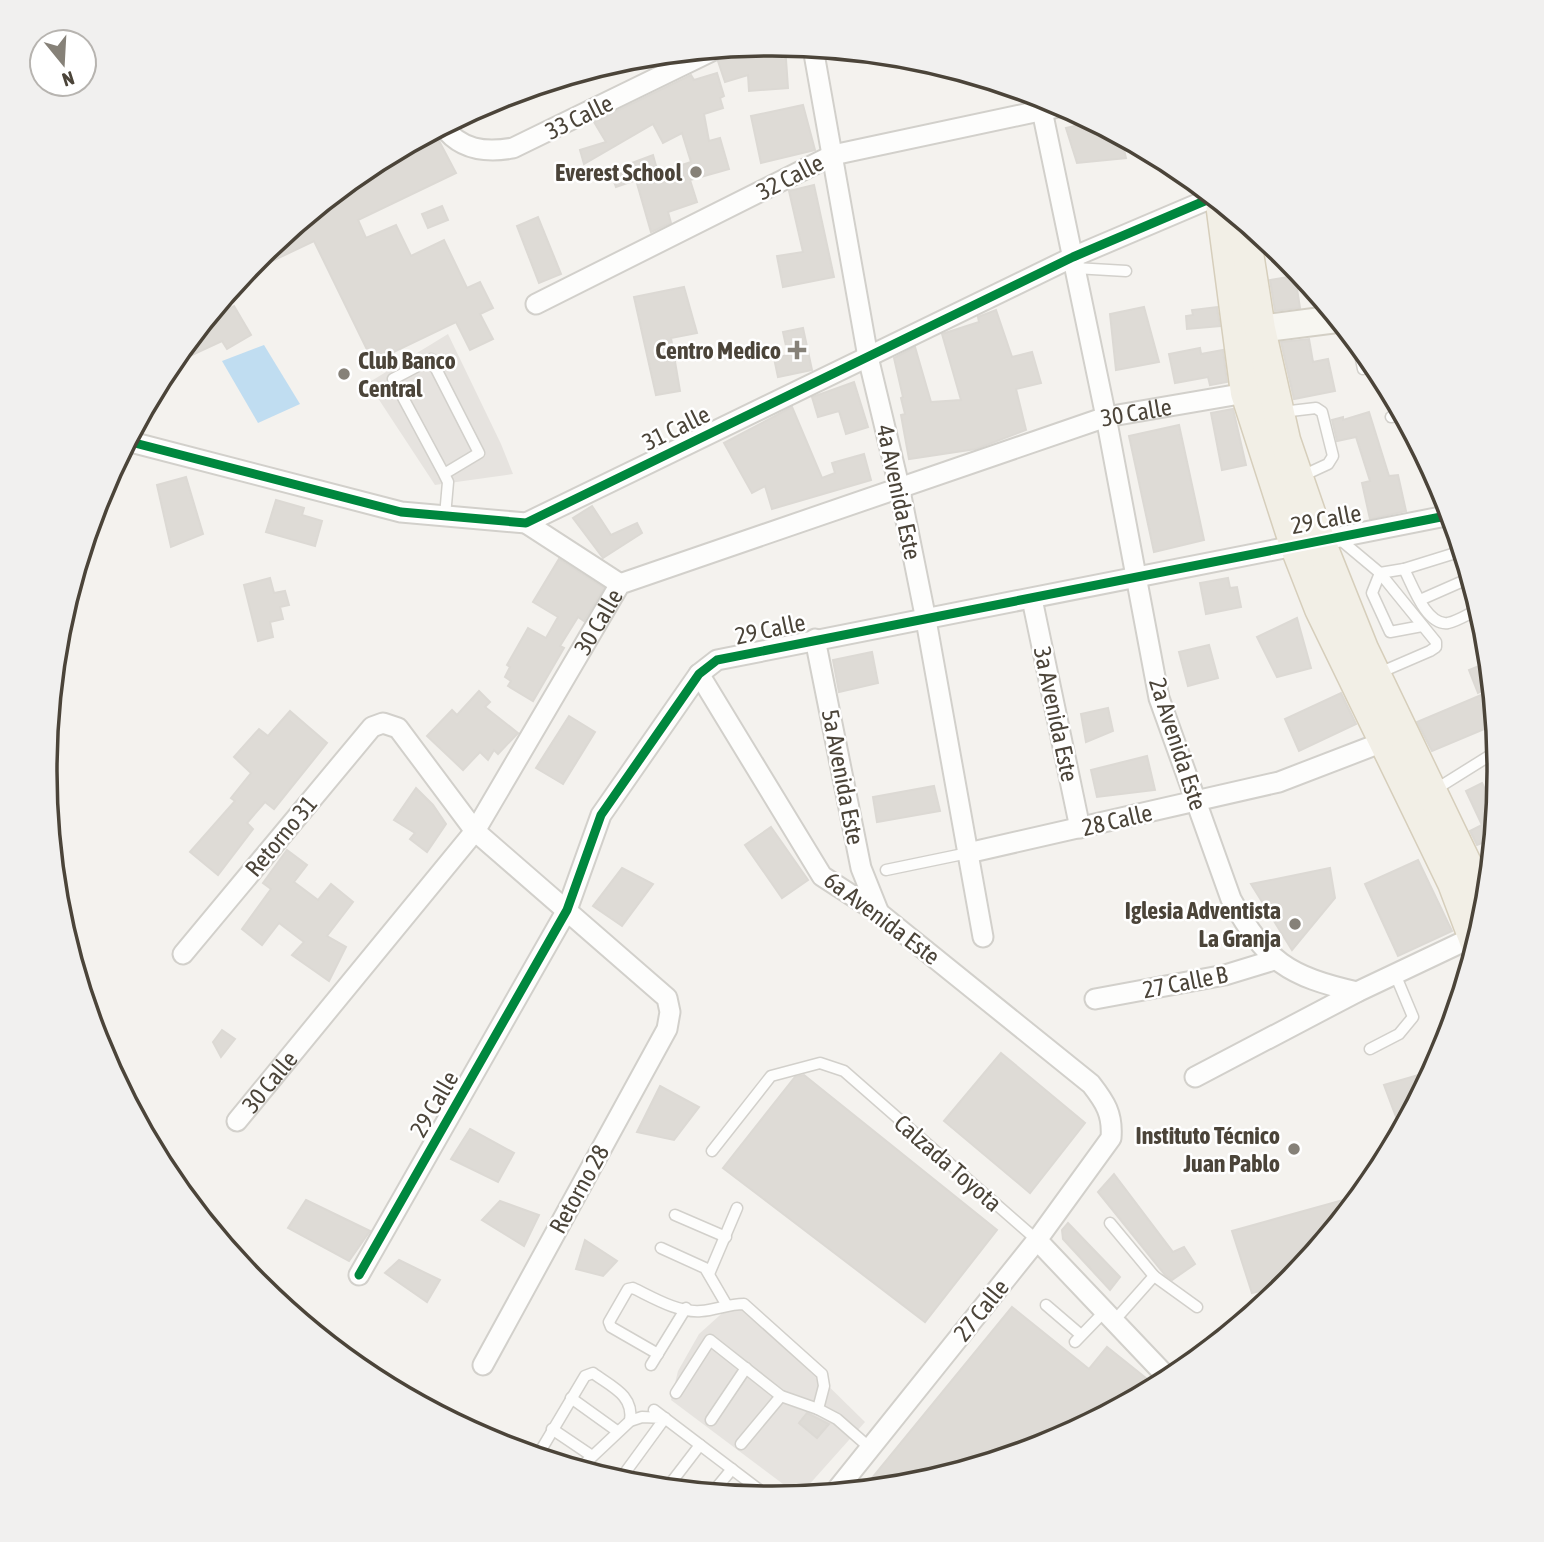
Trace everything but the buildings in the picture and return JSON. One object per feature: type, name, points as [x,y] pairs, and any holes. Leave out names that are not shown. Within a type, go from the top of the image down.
[{"type":"main road","points":[[1223,217],[1247,393],[1317,540],[1376,675],[1433,791],[1480,869]]},
{"type":"main road","points":[[1245,235],[1260,329],[1278,413],[1317,540],[1320,609],[1453,883],[1470,926]]},
{"type":"street","name":"4a Avenida Este","points":[[815,58],[868,357],[900,486],[983,937]]},
{"type":"street","name":"33 Calle","points":[[449,133],[456,141],[467,146],[494,152],[513,148],[692,61]]},
{"type":"street","name":"32 Calle","points":[[536,304],[833,155],[1032,105]]},
{"type":"street","name":"2a Avenida Este","points":[[1041,108],[1106,417],[1159,698],[1231,900],[1245,924],[1274,960],[1314,981],[1357,992]]},
{"type":"street","name":"31 Calle","points":[[526,523],[868,357],[1204,202]]},
{"type":"street","points":[[1260,329],[1326,320]]},
{"type":"street","name":"30 Calle","points":[[237,1121],[475,831],[620,584],[1106,417],[1247,393]]},
{"type":"street","points":[[137,444],[401,512],[526,523],[620,584]]},
{"type":"street","name":"29 Calle","points":[[359,1275],[567,910],[601,815],[699,674],[717,660],[816,639],[1032,600],[1136,576],[1440,517]]},
{"type":"street","name":"3a Avenida Este","points":[[1032,600],[1080,828]]},
{"type":"street","name":"5a Avenida Este","points":[[816,639],[862,868],[879,913]]},
{"type":"street","name":"6a Avenida Este","points":[[699,674],[822,876],[879,913],[1091,1084],[1105,1102],[1112,1120]]},
{"type":"street","name":"Retorno 31","points":[[183,954],[372,727],[383,723],[398,728],[475,831]]},
{"type":"street","name":"28 Calle","points":[[968,853],[1279,782],[1383,742]]},
{"type":"street","points":[[475,831],[567,910]]},
{"type":"street","points":[[822,876],[839,878],[862,868]]},
{"type":"street","name":"Retorno 28","points":[[483,1365],[667,1029],[670,1012],[667,998],[567,910]]},
{"type":"street","points":[[1195,1077],[1357,992],[1466,944]]},
{"type":"street","name":"27 Calle B","points":[[1095,999],[1225,975],[1274,960]]},
{"type":"street","name":"27 Calle","points":[[843,1482],[1037,1240],[1111,1138],[1112,1120]]},
{"type":"street","name":"Calzada Toyota","points":[[1037,1240],[1161,1371]]},
{"type":"lane","points":[[1074,262],[1126,271]]},
{"type":"lane","points":[[443,474],[480,453],[431,359],[393,379],[443,474],[448,482],[445,516]]},
{"type":"lane","points":[[1278,413],[1316,408],[1322,412],[1333,456],[1328,464],[1298,478]]},
{"type":"lane","points":[[1317,540],[1380,573],[1436,642],[1436,647],[1376,675]]},
{"type":"lane","points":[[1380,573],[1404,569],[1453,554]]},
{"type":"lane","points":[[1404,569],[1426,610],[1440,622],[1449,623],[1469,614]]},
{"type":"lane","points":[[1380,573],[1372,593],[1390,632],[1422,625]]},
{"type":"lane","points":[[1420,600],[1462,582]]},
{"type":"lane","points":[[1433,791],[1486,758]]},
{"type":"lane","name":"28 Calle","points":[[886,870],[968,853]]},
{"type":"lane","points":[[1370,1049],[1399,1034],[1413,1017],[1395,974]]},
{"type":"lane","name":"Calzada Toyota","points":[[712,1151],[772,1076],[820,1063],[844,1071],[1037,1240]]},
{"type":"lane","points":[[709,1274],[737,1208]]},
{"type":"lane","points":[[675,1214],[726,1237]]},
{"type":"lane","points":[[1110,1223],[1154,1276],[1197,1307]]},
{"type":"lane","points":[[661,1248],[705,1268],[726,1304]]},
{"type":"lane","points":[[1046,1305],[1078,1338],[1109,1316],[1154,1276]]},
{"type":"lane","points":[[658,1354],[611,1327],[609,1322],[628,1289],[633,1288],[699,1311],[726,1304],[744,1304],[822,1374],[824,1386],[818,1409]]},
{"type":"lane","points":[[651,1365],[685,1308]]},
{"type":"lane","points":[[676,1393],[710,1340],[781,1396],[837,1419],[870,1448]]},
{"type":"lane","points":[[711,1420],[746,1368]]},
{"type":"lane","points":[[542,1448],[578,1384],[593,1373],[627,1397],[632,1406],[630,1421]]},
{"type":"lane","points":[[741,1444],[781,1396]]},
{"type":"lane","points":[[571,1398],[617,1431]]},
{"type":"lane","points":[[654,1410],[753,1485]]},
{"type":"lane","points":[[587,1462],[630,1421],[642,1416],[664,1418]]},
{"type":"lane","points":[[627,1471],[664,1418]]},
{"type":"lane","points":[[552,1429],[593,1456]]},
{"type":"lane","points":[[674,1479],[700,1445]]},
{"type":"lane","points":[[720,1484],[732,1469]]},
{"type":"shaded area","points":[[448,334],[513,474],[435,485],[368,383]]},
{"type":"shaded area","points":[[739,1298],[865,1422],[809,1484],[785,1485],[671,1400],[678,1371],[699,1334]]},
{"type":"water","points":[[264,345],[300,404],[258,423],[222,361]]},
{"type":"cycle path","points":[[137,444],[401,512],[526,523],[1073,257],[1204,201]]},
{"type":"cycle path","points":[[359,1275],[567,910],[601,815],[699,674],[717,660],[1440,517]]},
{"type":"place","name":"Everest School","points":[[696,172]]},
{"type":"place","name":"Centro Medico","points":[[797,350]]},
{"type":"place","name":"Club Banco Central","points":[[344,374]]},
{"type":"place","name":"Iglesia Adventista La Granja","points":[[1295,924]]},
{"type":"place","name":"Instituto Técnico Juan Pablo","points":[[1294,1149]]}]
